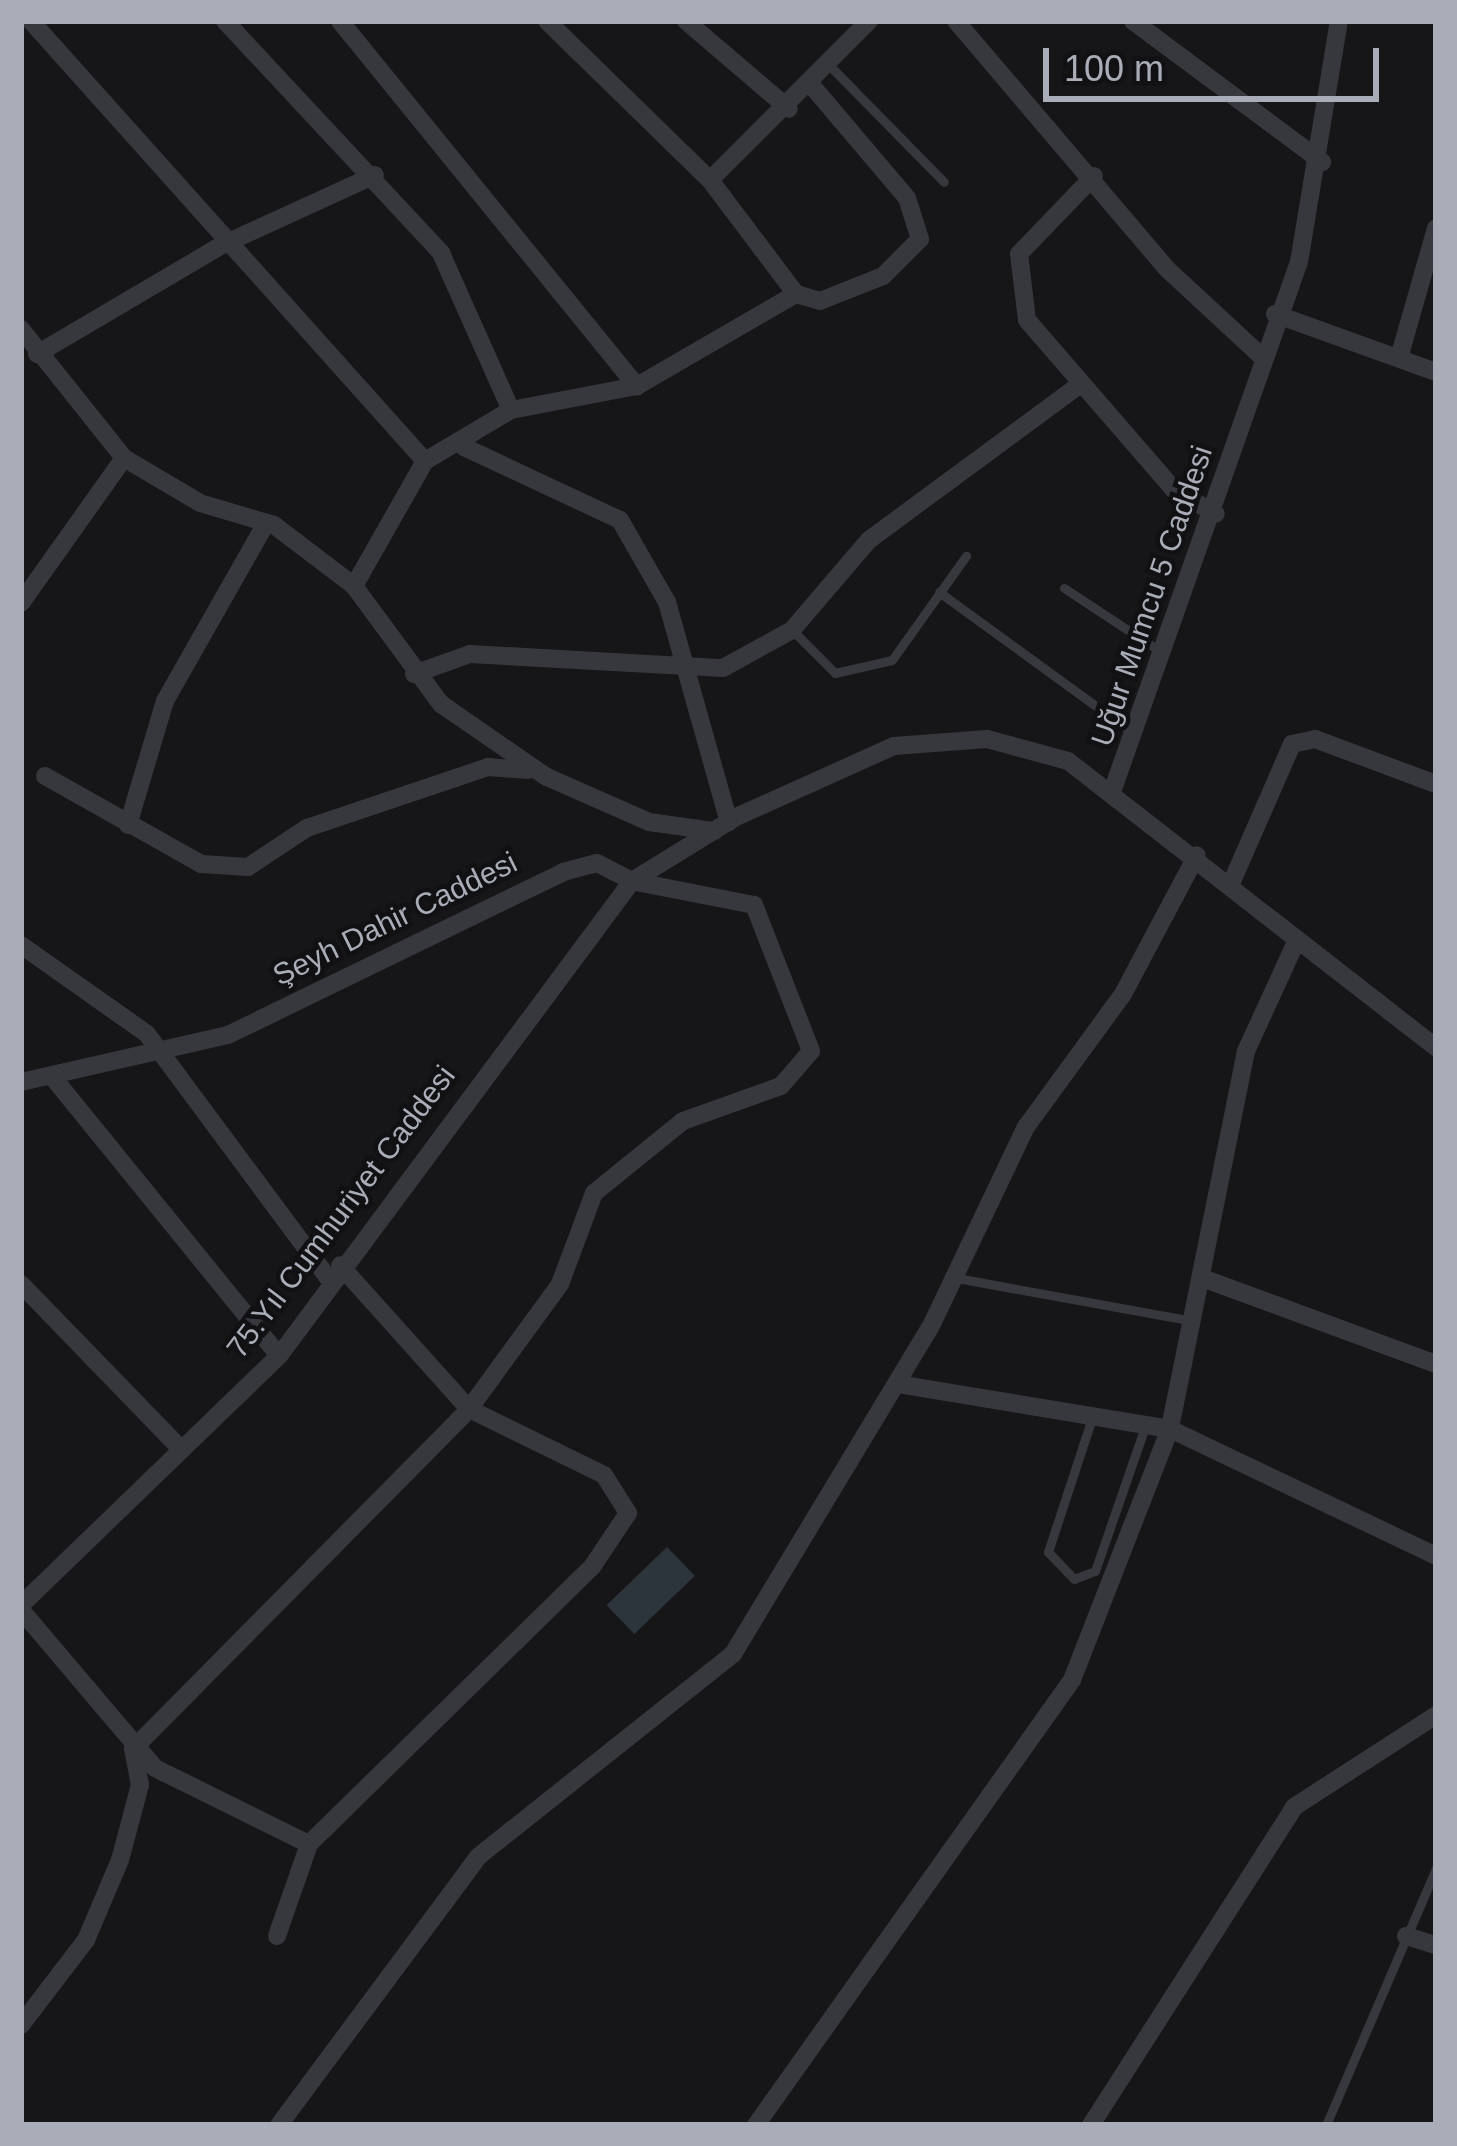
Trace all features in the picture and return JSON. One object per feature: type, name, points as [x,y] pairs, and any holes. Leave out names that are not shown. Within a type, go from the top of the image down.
[{"type":"street","points":[[31,21],[222,245],[425,461]]},
{"type":"street","points":[[225,21],[375,175],[441,254],[511,410]]},
{"type":"street","points":[[340,21],[638,386]]},
{"type":"street","points":[[548,21],[710,180],[796,294],[820,301],[860,288],[920,239],[907,198],[813,87]]},
{"type":"street","points":[[686,21],[789,109]]},
{"type":"street","points":[[710,180],[813,87],[869,21]]},
{"type":"street","points":[[956,21],[1094,176],[1166,268],[1261,356]]},
{"type":"street","name":"Uğur Mumcu 5 Caddesi","points":[[1339,21],[1322,162],[1216,514],[1113,789],[1296,942],[1436,1047]]},
{"type":"street","points":[[1144,24],[1322,162]]},
{"type":"street","points":[[37,354],[222,245],[375,175]]},
{"type":"street","points":[[1094,176],[1030,234],[1016,263],[1032,332],[1174,490],[1216,514]]},
{"type":"street","points":[[1399,358],[1436,228]]},
{"type":"street","points":[[354,586],[425,461],[464,447],[511,410],[638,386],[796,294]]},
{"type":"street","points":[[1275,314],[1436,372]]},
{"type":"street","points":[[21,329],[124,458],[200,503],[266,523],[354,586],[414,674],[547,777]]},
{"type":"street","points":[[414,674],[470,654],[691,674],[791,630],[869,540],[1078,386]]},
{"type":"street","points":[[464,447],[620,520],[691,674],[722,827]]},
{"type":"street","points":[[21,603],[124,458]]},
{"type":"street","points":[[128,824],[165,700],[266,523]]},
{"type":"street","points":[[632,881],[722,827],[894,746],[952,739],[1038,750],[1113,789]]},
{"type":"street","points":[[1230,886],[1292,744],[1315,739],[1436,784]]},
{"type":"street","points":[[45,776],[201,864],[248,867],[307,828],[469,772],[517,765],[649,822],[722,827]]},
{"type":"street","points":[[279,2125],[479,1856],[733,1654],[897,1384],[1026,1127],[1123,994],[1197,855]]},
{"type":"street","name":"Şeyh Dahir Caddesi","points":[[21,1082],[55,1080],[163,1058],[563,872],[597,863],[632,881],[754,905],[811,1051],[769,1094],[683,1120],[594,1193],[560,1284],[469,1409]]},
{"type":"street","name":"75.Yıl Cumhuriyet Caddesi","points":[[21,1608],[279,1356],[335,1273],[632,881]]},
{"type":"street","points":[[756,2125],[1072,1680],[1171,1429],[1205,1279],[1246,1051],[1296,942]]},
{"type":"street","points":[[21,945],[147,1034],[335,1273],[469,1409],[604,1474],[628,1513],[592,1567],[309,1844],[277,1936]]},
{"type":"street","points":[[55,1080],[279,1356]]},
{"type":"street","points":[[1205,1279],[1436,1364]]},
{"type":"street","points":[[21,1284],[182,1450]]},
{"type":"street","points":[[897,1384],[1171,1429],[1436,1556]]},
{"type":"street","points":[[134,1749],[469,1409]]},
{"type":"street","points":[[21,1608],[134,1749],[309,1844]]},
{"type":"street","points":[[1091,2125],[1294,1807],[1436,1715]]},
{"type":"street","points":[[21,2025],[86,1940],[120,1861],[140,1785],[134,1749]]},
{"type":"street","points":[[1406,1936],[1436,1945]]},
{"type":"lane","points":[[831,67],[944,182]]},
{"type":"lane","points":[[791,630],[825,670],[853,674],[911,645],[939,592],[966,556]]},
{"type":"lane","points":[[1064,588],[1164,653]]},
{"type":"lane","points":[[939,592],[1135,735]]},
{"type":"lane","points":[[951,1277],[1196,1322]]},
{"type":"lane","points":[[1094,1413],[1048,1552],[1066,1578],[1095,1571],[1146,1424]]},
{"type":"lane","points":[[1326,2125],[1436,1868]]},
{"type":"shaded area","points":[[667,1547],[695,1576],[634,1634],[607,1605]]}]
